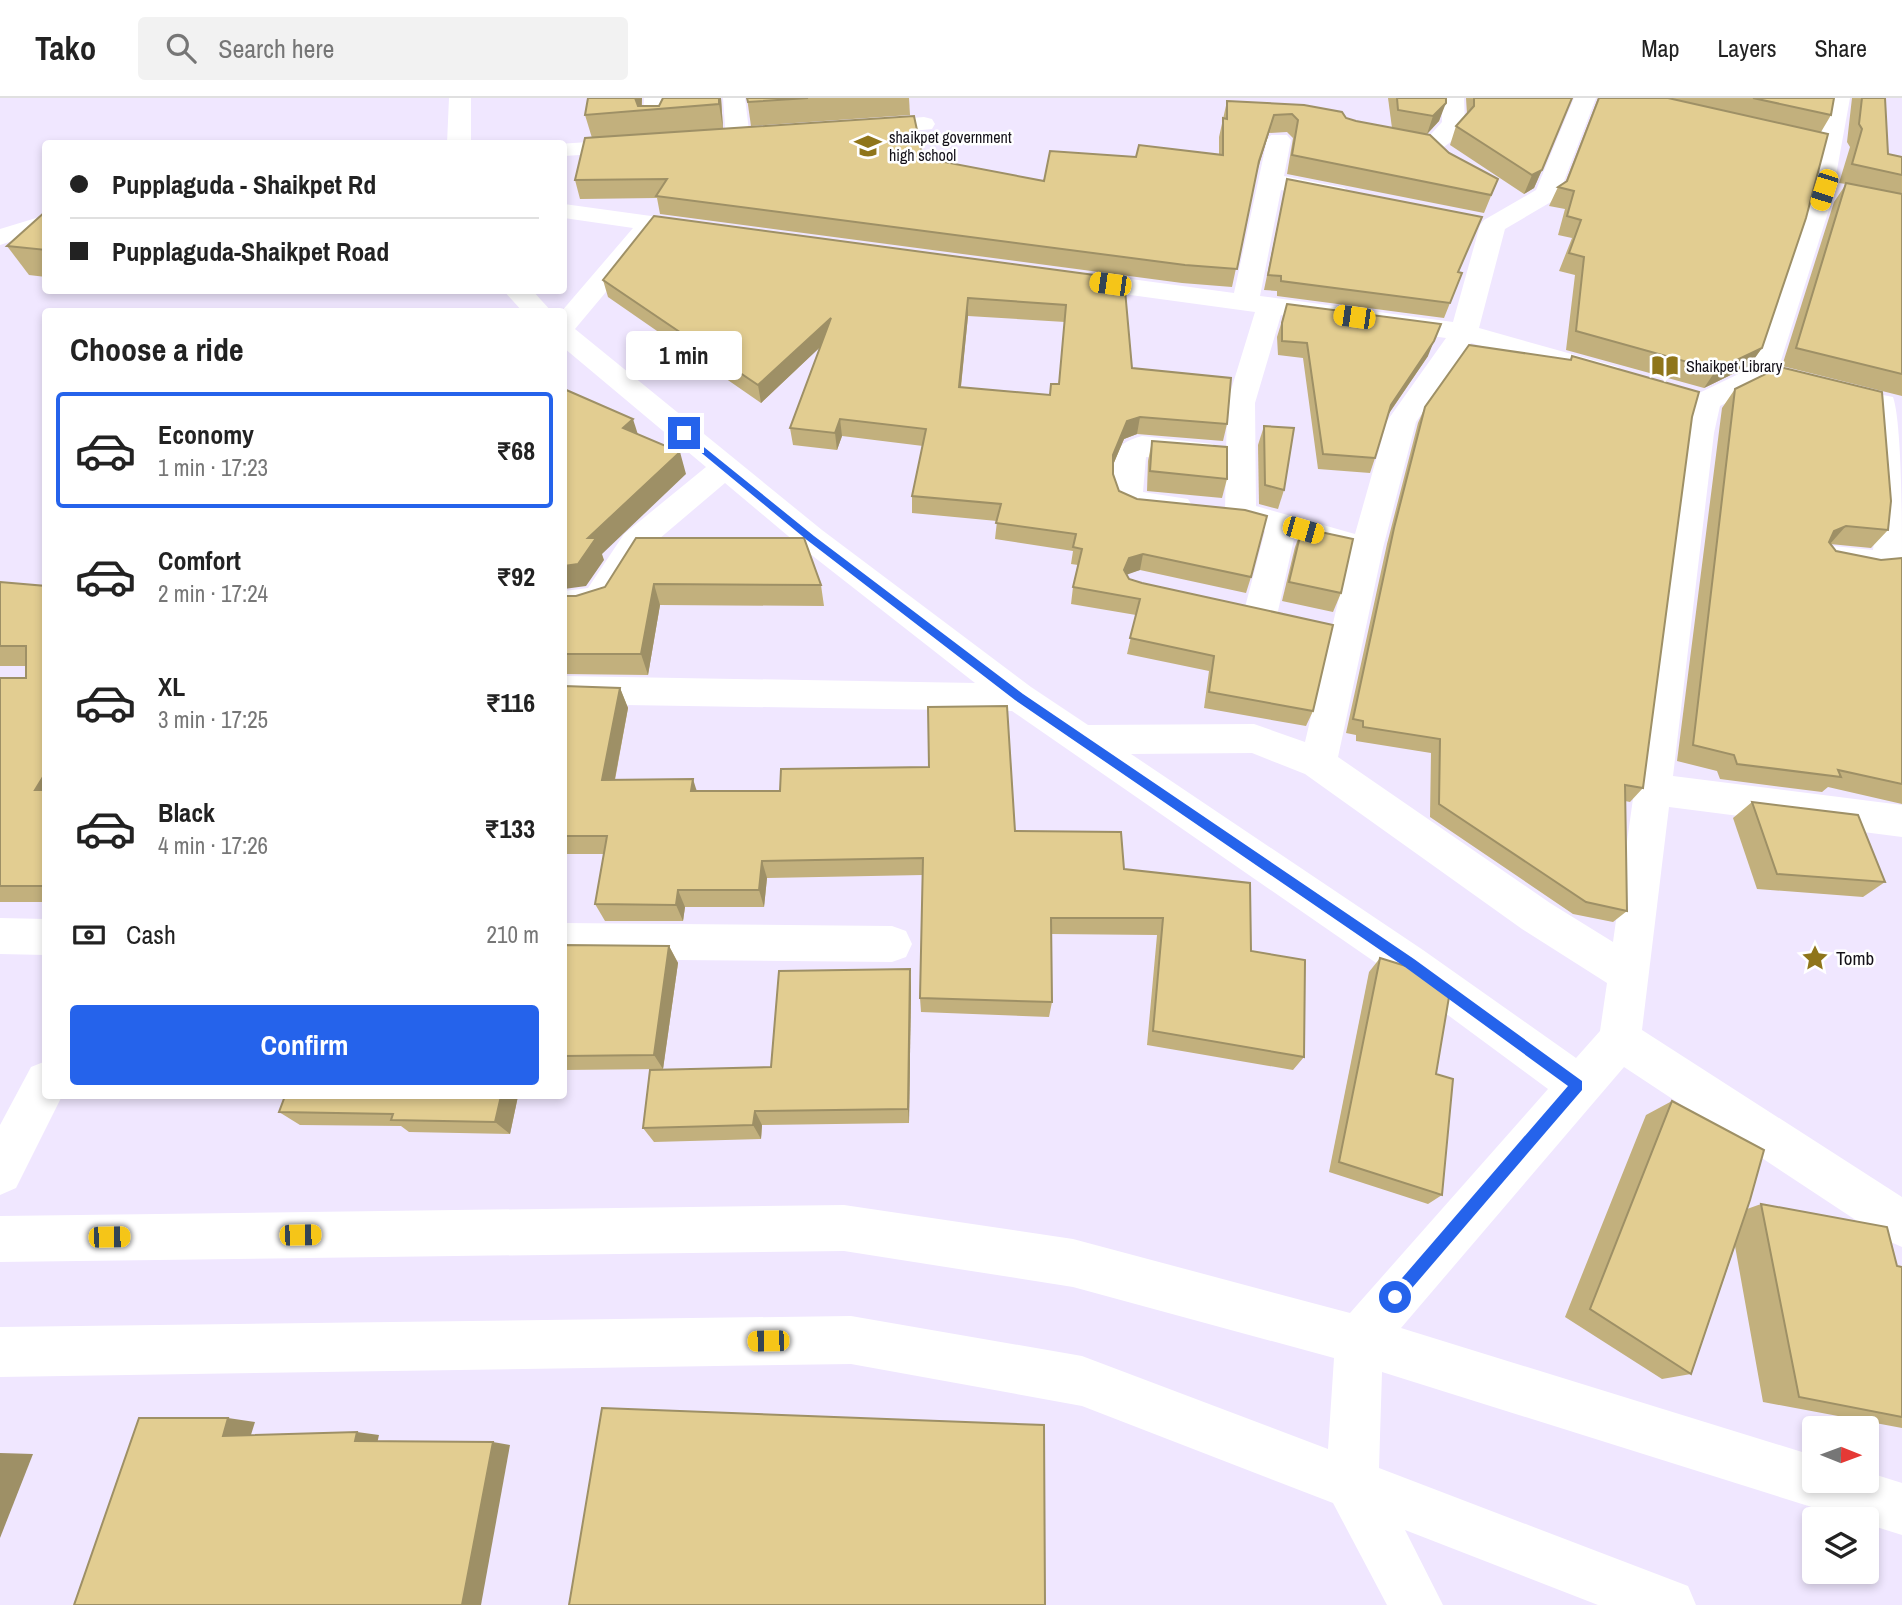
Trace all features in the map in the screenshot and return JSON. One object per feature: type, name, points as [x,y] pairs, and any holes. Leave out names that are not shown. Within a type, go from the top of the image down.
[{"type":"street","points":[[459,140],[460,98]]},
{"type":"street","points":[[654,124],[655,98]]},
{"type":"street","points":[[734,98],[738,139]]},
{"type":"street","points":[[1433,145],[1454,124],[1453,98]]},
{"type":"street","points":[[1318,762],[1336,628],[1367,548],[1402,421],[1464,332],[1480,222],[1512,199],[1547,194],[1586,98]]},
{"type":"street","points":[[1416,1605],[1352,1486],[1359,1340],[1578,1085],[1620,1040],[1699,433],[1694,397],[1776,377],[1837,192],[1821,144],[1839,98]]},
{"type":"street","points":[[844,130],[924,124]]},
{"type":"street","points":[[711,141],[765,136]]},
{"type":"street","points":[[1218,511],[1238,455],[1241,403],[1258,304],[1269,180],[1279,140]]},
{"type":"street","points":[[1406,140],[1433,145],[1451,164]]},
{"type":"street","points":[[567,149],[669,144]]},
{"type":"street","points":[[1269,180],[1362,198]]},
{"type":"street","points":[[567,211],[720,232]]},
{"type":"street","points":[[0,237],[42,223]]},
{"type":"street","points":[[650,223],[568,344],[811,538],[1019,697],[1409,963],[1578,1085]]},
{"type":"street","points":[[1051,276],[1464,332],[1630,379]]},
{"type":"street","points":[[520,294],[535,308]]},
{"type":"street","points":[[1831,558],[1862,563],[1880,562],[1888,557],[1893,519],[1880,403]]},
{"type":"street","points":[[1238,455],[1142,446],[1132,453],[1127,490],[1130,499],[1145,505],[1218,511],[1282,524],[1367,548]]},
{"type":"street","points":[[567,603],[584,603],[600,597],[635,542],[725,467]]},
{"type":"street","points":[[1260,611],[1282,524]]},
{"type":"street","points":[[567,691],[1019,697]]},
{"type":"street","points":[[1083,740],[1254,738],[1318,762],[1536,916],[1628,974]]},
{"type":"street","points":[[1652,789],[1902,821]]},
{"type":"street","points":[[0,936],[42,937]]},
{"type":"street","points":[[567,942],[892,944]]},
{"type":"street","points":[[1620,1040],[1902,1224]]},
{"type":"street","points":[[0,1172],[42,1090]]},
{"type":"street","points":[[0,1239],[844,1228],[1073,1263],[1359,1340],[1902,1509]]},
{"type":"street","points":[[0,1352],[850,1340],[1082,1381],[1669,1605]]},
{"type":"building","points":[[588,98],[635,98],[638,106],[659,106],[663,98],[719,98],[719,104],[585,115]]},
{"type":"building","points":[[747,98],[808,98],[748,102]]},
{"type":"building","points":[[1397,98],[1446,98],[1446,103],[1433,116],[1398,110]]},
{"type":"building","points":[[1474,98],[1572,98],[1542,170],[1532,175],[1456,126],[1474,106]]},
{"type":"building","points":[[1599,98],[1668,98],[1828,134],[1806,218],[1762,348],[1716,370],[1576,331],[1584,257],[1569,253],[1581,220],[1567,216],[1574,191],[1558,187],[1567,181]]},
{"type":"building","points":[[1753,98],[1834,98],[1831,115]]},
{"type":"building","points":[[1862,98],[1885,98],[1888,154],[1902,157],[1902,175],[1852,164],[1862,129],[1859,124]]},
{"type":"building","points":[[1227,101],[1304,105],[1342,112],[1346,118],[1356,121],[1430,135],[1449,153],[1498,179],[1491,195],[1292,155],[1298,120],[1292,114],[1274,115],[1259,161],[1237,269],[1185,265],[656,196],[667,179],[575,180],[585,138],[914,116],[923,158],[1044,181],[1050,151],[1136,157],[1139,145],[1223,155],[1223,118],[1227,119]]},
{"type":"building","points":[[1287,179],[1482,217],[1458,272],[1462,273],[1450,303],[1281,281],[1281,276],[1268,275]]},
{"type":"building","points":[[1846,183],[1902,194],[1902,374],[1796,348]]},
{"type":"building","points":[[42,215],[42,250],[7,246]]},
{"type":"building","points":[[654,216],[1124,279],[1132,368],[1231,378],[1227,424],[1140,417],[1127,421],[1113,455],[1113,474],[1119,491],[1137,499],[1245,510],[1267,516],[1251,577],[1143,554],[1129,558],[1124,570],[1129,579],[1142,583],[1333,625],[1313,711],[1209,692],[1214,656],[1130,638],[1140,599],[1073,587],[1082,549],[1073,547],[1076,534],[996,523],[1001,504],[912,496],[926,429],[840,419],[835,433],[790,428],[831,318],[758,385],[603,280]],"holes":[[[968,298],[1066,305],[1059,384],[1051,384],[1050,395],[959,387]]]},
{"type":"building","points":[[1287,304],[1441,324],[1434,341],[1391,405],[1375,458],[1323,454],[1307,343],[1282,341],[1282,323]]},
{"type":"building","points":[[1469,345],[1571,360],[1572,356],[1699,392],[1692,417],[1643,788],[1625,785],[1627,911],[1586,902],[1439,804],[1440,739],[1363,727],[1363,721],[1353,719],[1394,528],[1425,407]]},
{"type":"building","points":[[1780,367],[1882,392],[1891,501],[1888,530],[1846,526],[1834,531],[1829,542],[1836,551],[1881,560],[1902,558],[1902,784],[1838,770],[1841,777],[1737,764],[1734,755],[1693,745],[1735,389]]},
{"type":"building","points":[[567,390],[633,419],[623,428],[680,452],[588,538],[596,538],[578,564],[567,566]]},
{"type":"building","points":[[1264,426],[1294,428],[1284,490],[1265,485]]},
{"type":"building","points":[[1152,441],[1227,447],[1227,479],[1150,471]]},
{"type":"building","points":[[1302,528],[1353,539],[1341,593],[1289,582]]},
{"type":"building","points":[[636,538],[804,538],[821,585],[654,584],[641,654],[567,654],[567,596],[605,587]]},
{"type":"building","points":[[0,582],[42,586],[42,779],[35,790],[42,790],[42,886],[0,886],[0,678],[26,678],[26,646],[0,646]]},
{"type":"building","points":[[567,686],[620,688],[602,780],[693,779],[691,791],[780,791],[781,769],[929,767],[928,707],[1007,706],[1015,831],[1121,832],[1124,869],[1250,883],[1251,951],[1305,960],[1304,1057],[1153,1031],[1163,918],[1051,918],[1052,1002],[920,998],[923,858],[762,861],[759,890],[678,890],[676,905],[595,904],[607,836],[567,836]]},
{"type":"building","points":[[1752,802],[1858,815],[1885,882],[1777,874]]},
{"type":"building","points":[[567,945],[669,946],[654,1055],[567,1056]]},
{"type":"building","points":[[1380,958],[1409,967],[1449,997],[1436,1074],[1453,1079],[1442,1195],[1339,1162]]},
{"type":"building","points":[[910,969],[908,1109],[755,1111],[753,1125],[643,1128],[650,1070],[771,1067],[779,971]]},
{"type":"building","points":[[284,1099],[500,1099],[495,1122],[391,1120],[393,1114],[279,1112]]},
{"type":"building","points":[[1672,1101],[1764,1150],[1750,1200],[1691,1374],[1590,1309]]},
{"type":"building","points":[[1761,1204],[1887,1227],[1897,1266],[1902,1267],[1902,1417],[1799,1397]]},
{"type":"building","points":[[602,1408],[1044,1425],[1045,1605],[569,1605]]},
{"type":"building","points":[[139,1418],[228,1418],[223,1436],[357,1432],[355,1441],[493,1442],[462,1605],[74,1605]]},
{"type":"place","name":"shaikpet government high school","points":[[868,146]]},
{"type":"place","name":"Shaikpet Library","points":[[1665,366]]},
{"type":"place","name":"Tomb","points":[[1815,958]]},
{"type":"route","points":[[684,433],[811,538],[1019,697],[1409,963],[1578,1085],[1395,1297]]}]
